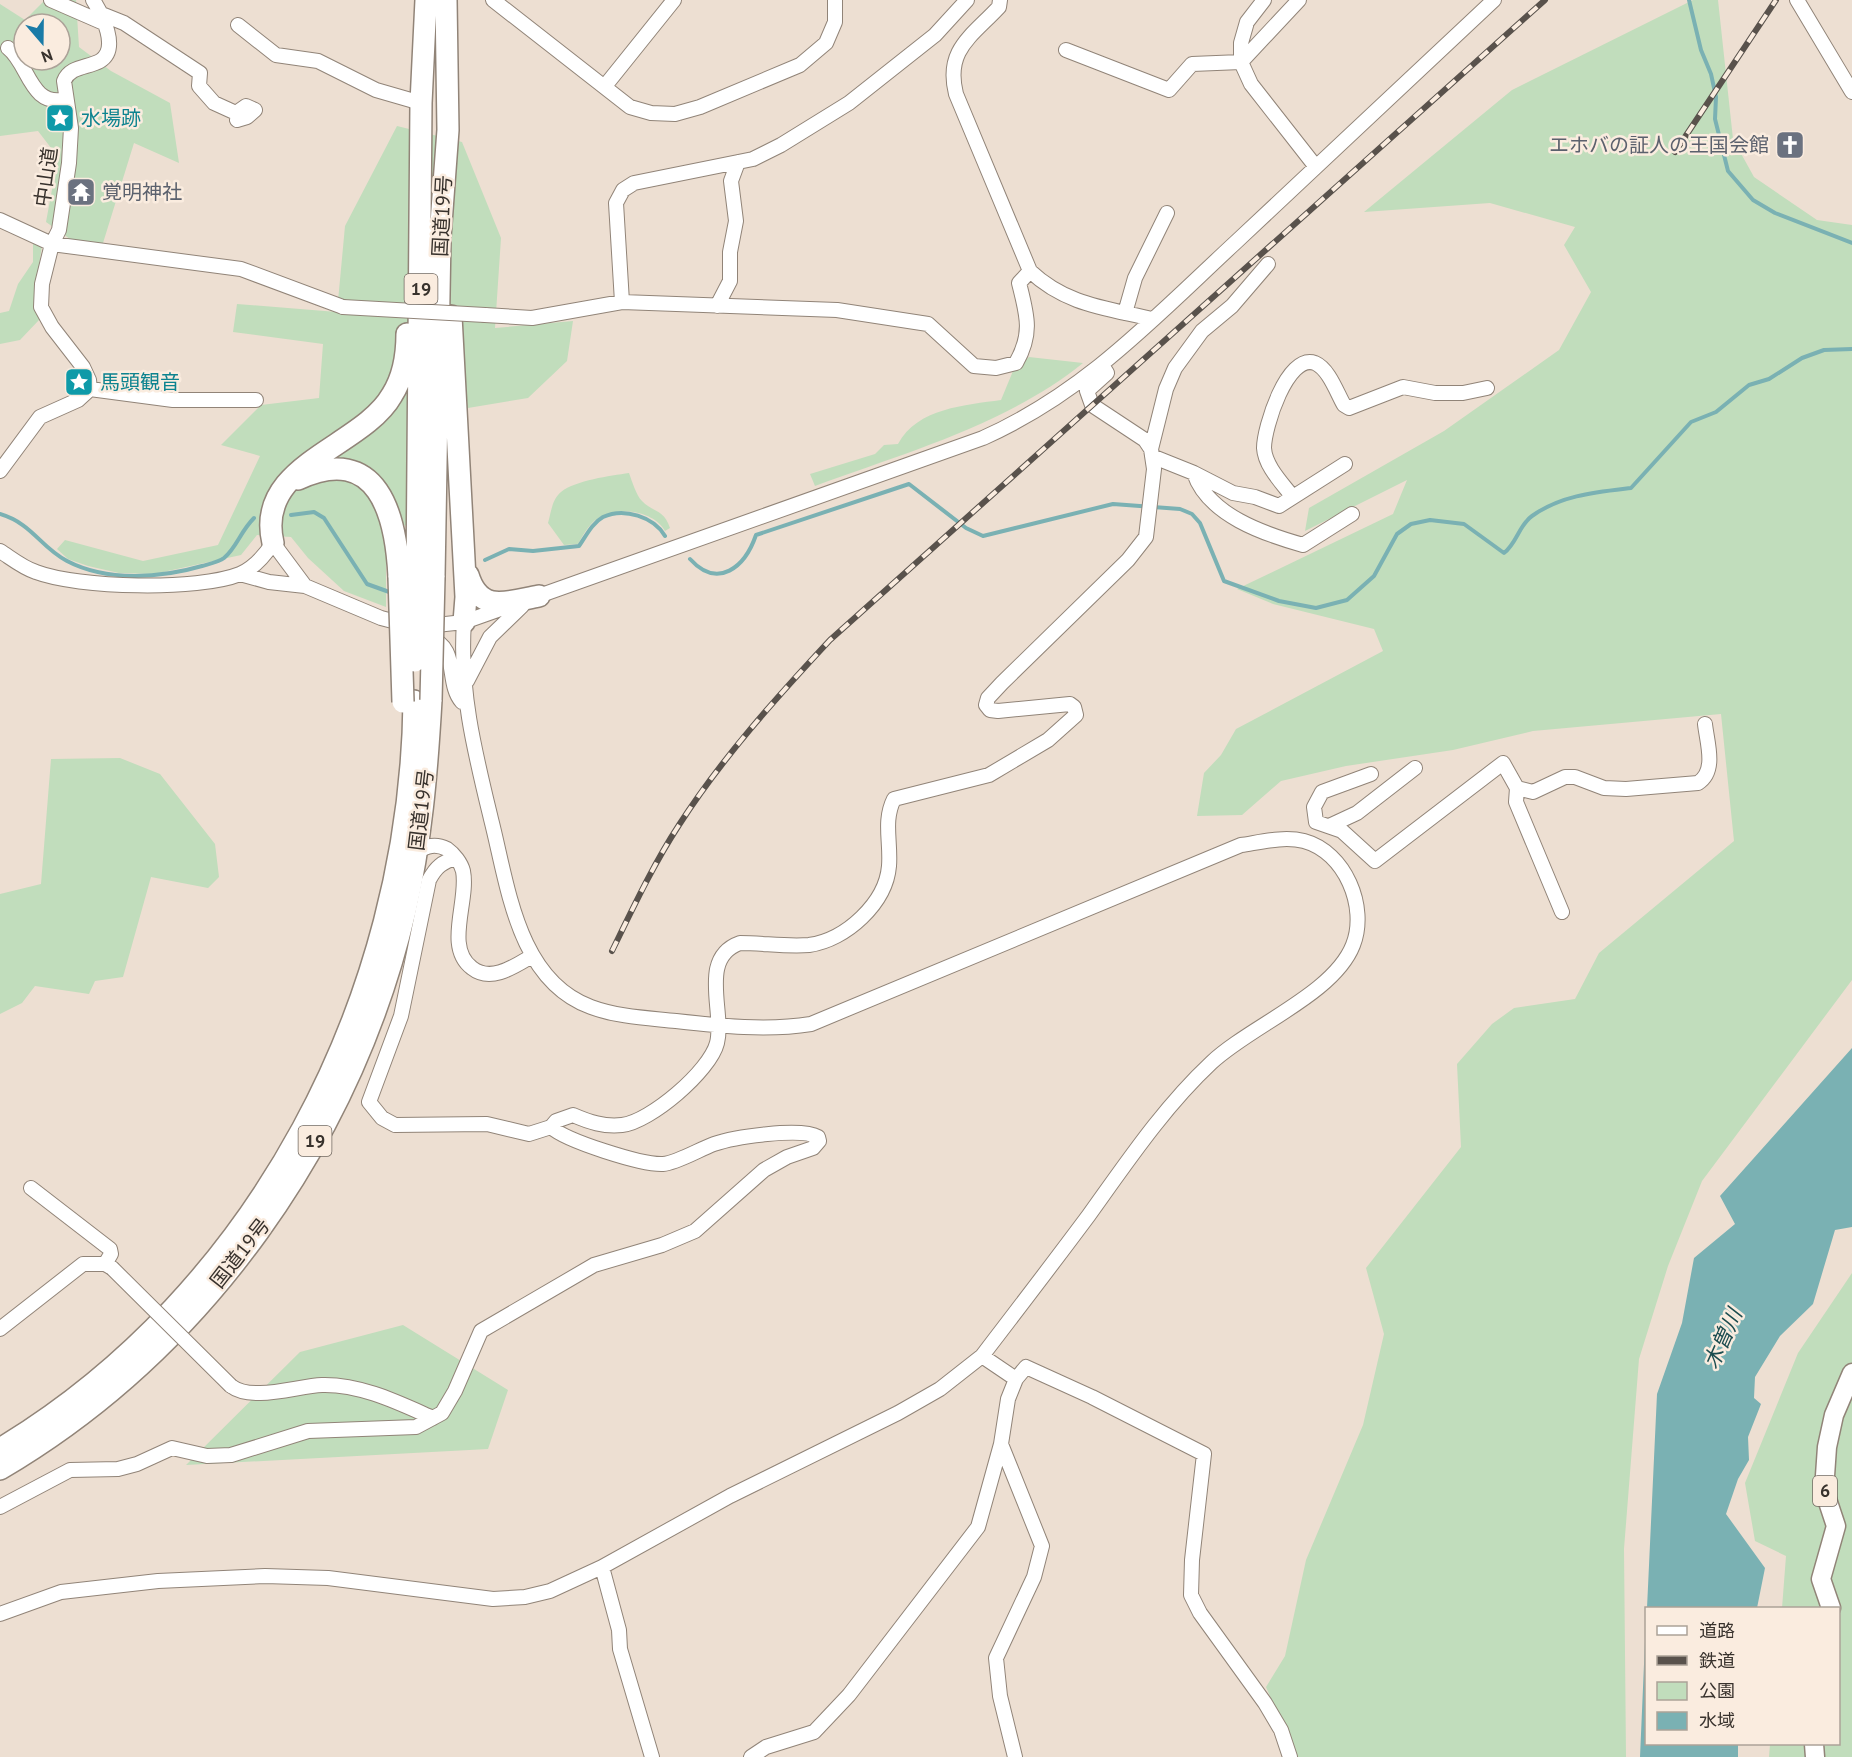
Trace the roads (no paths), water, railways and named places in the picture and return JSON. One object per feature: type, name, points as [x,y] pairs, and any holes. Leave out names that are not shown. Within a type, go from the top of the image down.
[{"type":"highway","name":"国道19号","points":[[0,1449],[52,1416],[133,1349],[190,1291],[219,1257],[274,1179],[322,1091],[356,1013],[384,922],[406,817],[416,701],[421,104],[426,0]]},
{"type":"highway","name":"国道19号","points":[[416,577],[448,130],[446,0]]},
{"type":"highway","name":"19","points":[[448,130],[452,228],[451,305],[465,565],[464,622]]},
{"type":"highway","name":"19","points":[[290,483],[319,454],[382,410],[400,380],[406,356],[408,237],[421,163]]},
{"type":"highway","name":"19","points":[[290,483],[311,473],[338,468],[350,471],[373,483],[383,498],[416,577],[416,701]]},
{"type":"highway","points":[[273,543],[270,521],[275,501],[290,483]]},
{"type":"highway","points":[[465,565],[474,589],[483,599],[500,603],[539,596]]},
{"type":"highway","name":"国道19号","points":[[0,1469],[66,1425],[116,1386],[165,1341],[238,1259],[281,1199],[322,1130],[351,1072],[374,1014],[402,920],[417,852],[425,793],[416,701]]},
{"type":"main road","name":"6","points":[[1830,1607],[1821,1579],[1836,1526],[1824,1490],[1827,1447],[1834,1416],[1852,1373]]},
{"type":"street","points":[[51,0],[105,19],[124,23],[200,74],[199,86],[214,103],[236,113],[246,106],[255,110],[247,117],[237,120]]},
{"type":"street","points":[[93,0],[105,19]]},
{"type":"street","points":[[494,0],[630,106],[651,112],[675,114],[700,108],[800,65],[826,43],[835,22],[836,0]]},
{"type":"street","points":[[605,86],[674,0]]},
{"type":"street","points":[[622,302],[616,202],[623,190],[634,183],[753,159],[780,145],[849,103],[935,35],[967,0]]},
{"type":"street","points":[[1000,0],[999,7],[955,55],[951,73],[956,94],[1030,272],[1049,289],[1076,301],[1152,319]]},
{"type":"street","points":[[1264,0],[1247,22],[1241,43],[1241,62],[1251,84],[1316,167]]},
{"type":"street","points":[[1066,50],[1168,90],[1192,64],[1241,62],[1299,0]]},
{"type":"street","points":[[0,551],[34,572],[62,579],[154,587],[240,574],[269,582],[305,586],[373,615],[417,627],[464,622],[983,438],[1049,404],[1102,365],[1494,0]]},
{"type":"street","points":[[1797,0],[1852,92]]},
{"type":"street","name":"中山道","points":[[90,389],[89,380],[83,368],[45,316],[41,307],[42,284],[52,244],[59,230],[69,163],[71,128],[64,87],[67,74],[100,61],[106,56],[109,37],[105,19]]},
{"type":"street","points":[[238,26],[276,55],[292,59],[318,60],[375,90],[421,104]]},
{"type":"street","points":[[8,48],[20,59],[33,88],[49,99],[66,99]]},
{"type":"street","points":[[717,306],[730,281],[730,252],[736,221],[731,181],[738,162]]},
{"type":"street","points":[[1125,313],[1136,278],[1167,213]]},
{"type":"street","points":[[0,220],[52,244],[241,269],[344,307],[532,318],[622,302],[837,310],[928,324],[974,366],[996,368],[1016,363],[1025,348],[1028,322],[1019,283],[1030,272]]},
{"type":"street","points":[[456,858],[444,861],[435,868],[429,880],[401,1016],[369,1102],[382,1118],[395,1125],[487,1124],[529,1134],[551,1127],[556,1121],[573,1115],[590,1123],[609,1125],[624,1125],[640,1120],[693,1079],[709,1060],[717,1044],[719,1026],[715,992],[717,970],[723,955],[730,947],[740,943],[809,945],[844,930],[879,900],[889,866],[887,813],[894,799],[989,775],[1048,740],[1076,716],[1074,707],[1070,704],[998,711],[990,710],[986,705],[988,698],[1002,682],[1141,547],[1149,528],[1152,453],[1166,389],[1175,368],[1202,331],[1232,306],[1268,264]]},
{"type":"street","points":[[1292,496],[1272,471],[1264,448],[1280,389],[1292,372],[1303,363],[1314,363],[1324,370],[1344,405],[1349,408],[1403,387],[1435,393],[1463,393],[1487,388]]},
{"type":"street","points":[[1102,365],[1107,373],[1087,391],[1092,405],[1146,440],[1152,453],[1233,493],[1255,497],[1279,506],[1345,464]]},
{"type":"street","points":[[0,471],[40,417],[78,400],[90,389],[173,400],[256,400]]},
{"type":"street","points":[[1194,473],[1197,484],[1209,498],[1249,527],[1303,545],[1352,514]]},
{"type":"street","points":[[240,574],[258,562],[273,543],[305,586]]},
{"type":"street","points":[[464,687],[471,669],[490,637],[514,612],[539,596]]},
{"type":"street","points":[[373,615],[390,628],[439,642],[451,662],[457,696],[465,706]]},
{"type":"street","points":[[0,1614],[61,1592],[158,1581],[265,1576],[328,1578],[493,1599],[525,1597],[550,1591],[602,1567],[730,1496],[898,1413],[940,1389],[982,1356],[1171,1105],[1221,1055],[1249,1032],[1303,999],[1334,973],[1353,946],[1357,930],[1355,898],[1342,868],[1324,850],[1303,841],[1280,840],[1241,845],[811,1024],[782,1029],[719,1026],[623,1015],[591,1007],[557,987],[532,956],[512,902],[465,706],[464,622]]},
{"type":"street","points":[[1518,788],[1533,792],[1565,777],[1575,777],[1604,788],[1626,789],[1698,783],[1705,779],[1710,766],[1705,724]]},
{"type":"street","points":[[1371,774],[1322,792],[1314,807],[1323,824],[1342,831],[1375,861],[1503,763],[1518,788],[1516,802],[1562,912]]},
{"type":"street","points":[[1303,841],[1323,824],[1357,813],[1415,768]]},
{"type":"street","points":[[417,852],[430,845],[438,846],[456,858],[463,872],[459,945],[465,962],[475,970],[490,974],[505,971],[532,956]]},
{"type":"street","points":[[0,1507],[70,1470],[118,1469],[137,1464],[172,1448],[207,1455],[231,1455],[308,1431],[416,1427],[441,1413],[455,1391],[481,1331],[594,1264],[662,1245],[695,1231],[764,1170],[787,1157],[813,1148],[819,1141],[815,1135],[800,1132],[728,1140],[663,1164],[596,1150],[556,1132],[551,1127]]},
{"type":"street","points":[[32,1188],[110,1249],[108,1266]]},
{"type":"street","points":[[0,1329],[75,1269],[93,1263],[108,1266],[238,1392],[249,1394],[324,1385],[381,1395],[433,1418]]},
{"type":"street","points":[[982,1356],[1016,1378]]},
{"type":"street","points":[[751,1757],[766,1747],[814,1732],[849,1695],[978,1527],[1001,1444],[1008,1399],[1016,1378],[1026,1367],[1092,1397],[1204,1454],[1192,1560],[1191,1595],[1200,1613],[1281,1730],[1290,1757]]},
{"type":"street","points":[[1001,1444],[1042,1546],[1034,1577],[996,1658],[1000,1696],[1015,1757]]},
{"type":"street","points":[[602,1567],[619,1630],[620,1649],[652,1757]]},
{"type":"water","name":"木曽川","points":[[1852,1048],[1852,1227],[1835,1230],[1813,1304],[1780,1336],[1755,1377],[1754,1398],[1761,1404],[1748,1437],[1749,1460],[1738,1479],[1726,1514],[1765,1568],[1757,1607],[1647,1607],[1657,1394],[1682,1323],[1694,1258],[1735,1224],[1720,1196]]},
{"type":"water","points":[[1645,1641],[1645,1745],[1738,1745],[1738,1757],[1640,1757]]},
{"type":"waterway","points":[[1689,0],[1701,50],[1711,74],[1716,97],[1715,119],[1728,171],[1753,200],[1775,213],[1852,243]]},
{"type":"waterway","points":[[690,559],[700,568],[711,573],[729,571],[745,557],[756,535],[909,484],[966,528],[983,536],[1113,504],[1180,509],[1192,514],[1200,523],[1224,581],[1279,601],[1316,608],[1347,600],[1374,576],[1397,534],[1411,524],[1430,520],[1464,524],[1504,553],[1528,520],[1543,509],[1567,499],[1631,488],[1691,422],[1716,412],[1749,385],[1769,379],[1802,358],[1824,350],[1852,349]]},
{"type":"waterway","points":[[291,515],[314,512],[324,518],[367,584],[392,593]]},
{"type":"waterway","points":[[0,514],[21,524],[67,561],[99,572],[134,576],[169,573],[219,561],[232,549],[254,518]]},
{"type":"waterway","points":[[485,560],[509,549],[533,551],[579,546],[596,523],[611,514],[629,514],[646,519],[660,529],[665,536]]},
{"type":"railway","points":[[612,951],[661,856],[696,800],[750,729],[830,640],[1545,0]]},
{"type":"railway","points":[[1675,152],[1776,0]]},
{"type":"place","name":"水場跡","points":[[60,118]]},
{"type":"place","name":"エホバの証人の王国会館","points":[[1790,145]]},
{"type":"place","name":"覚明神社","points":[[81,192]]},
{"type":"place","name":"馬頭観音","points":[[79,382]]}]
